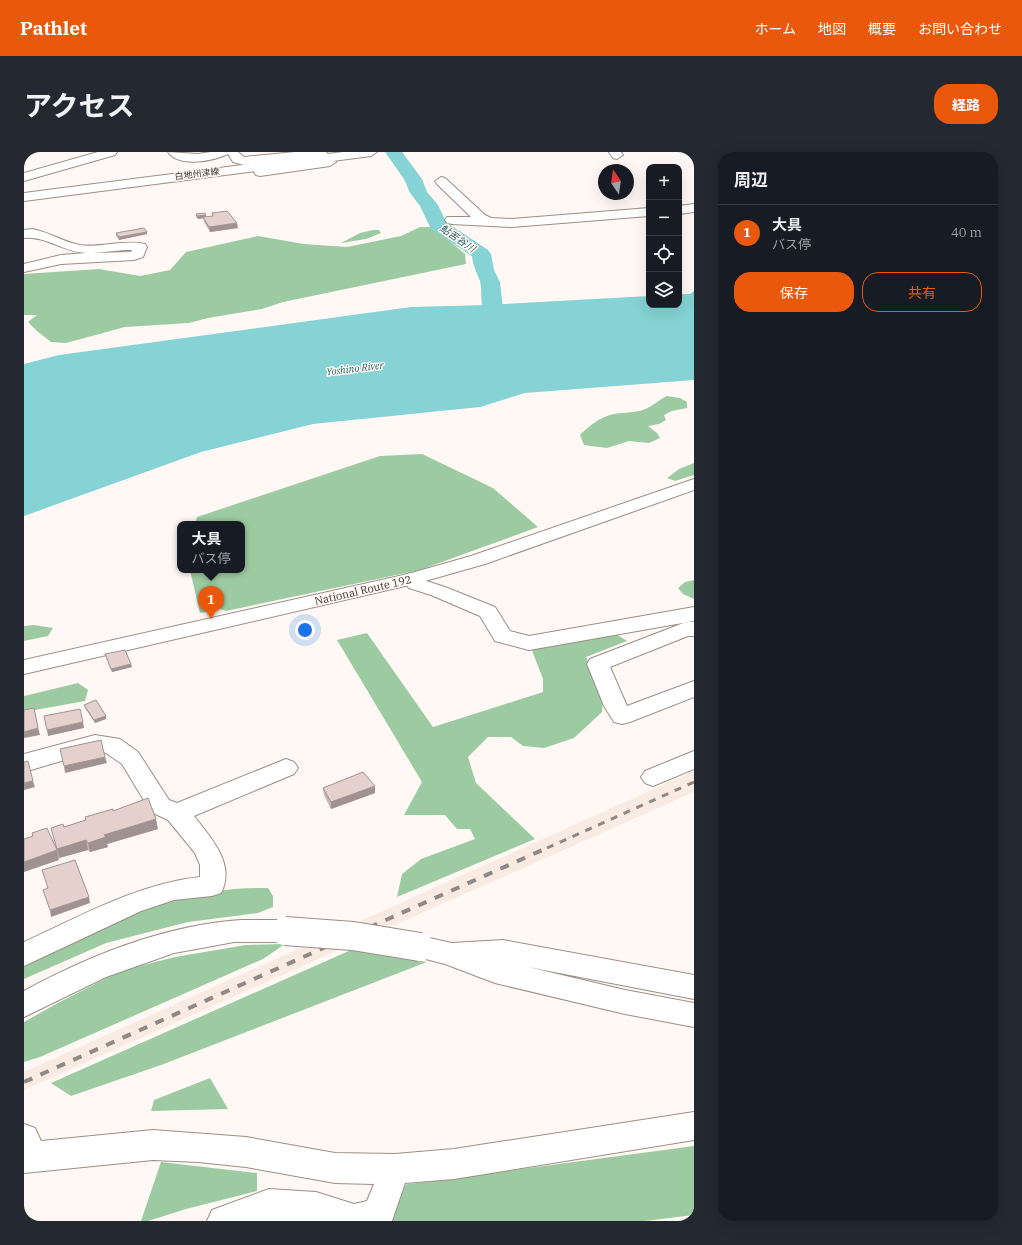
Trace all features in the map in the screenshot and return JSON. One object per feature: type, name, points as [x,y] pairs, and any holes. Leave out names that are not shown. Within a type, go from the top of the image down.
[{"type":"main road","points":[[73,162],[78,156],[87,152]]},
{"type":"main road","points":[[24,177],[111,152]]},
{"type":"main road","points":[[174,152],[183,157],[194,159],[210,157],[223,152]]},
{"type":"main road","points":[[232,152],[237,159],[244,161],[320,153],[330,162],[260,172]]},
{"type":"main road","name":"白地州津線","points":[[24,197],[371,152]]},
{"type":"main road","points":[[440,181],[480,218],[492,223]]},
{"type":"main road","points":[[682,210],[694,208]]},
{"type":"main road","points":[[452,220],[512,223],[646,212]]},
{"type":"main road","points":[[24,234],[38,233],[78,249],[125,245],[140,247],[138,254],[134,256],[94,256],[64,259],[49,261],[42,265],[24,268]]},
{"type":"main road","name":"National Route 192","points":[[24,667],[411,579],[478,560],[694,484]]},
{"type":"main road","points":[[411,579],[416,584],[438,591],[488,612],[502,636],[529,643],[694,614]]},
{"type":"main road","points":[[694,629],[686,629],[598,664],[614,706],[622,716],[694,689]]},
{"type":"main road","points":[[24,763],[96,743],[112,746],[130,758],[160,806],[177,813],[205,848],[213,865],[212,886],[174,890],[133,903],[24,955]]},
{"type":"main road","points":[[653,777],[694,759]]},
{"type":"main road","points":[[177,813],[286,768]]},
{"type":"main road","points":[[24,1005],[131,955],[172,942],[228,931],[285,931],[331,932],[383,939],[448,953],[495,972],[625,1002],[694,1015]]},
{"type":"main road","points":[[448,953],[503,951],[694,987]]},
{"type":"main road","points":[[26,1151],[161,1146],[198,1147],[246,1152],[335,1168],[395,1169],[454,1164],[694,1126]]},
{"type":"main road","points":[[223,1221],[269,1205],[316,1208],[354,1220],[378,1215],[395,1169]]},
{"type":"shaded area","points":[[694,771],[694,792],[24,1090],[24,1072]]},
{"type":"green space","points":[[420,227],[433,227],[465,254],[466,264],[283,302],[262,309],[208,318],[189,323],[125,327],[66,343],[51,342],[28,322],[37,315],[24,315],[24,274],[99,269],[140,276],[170,270],[186,252],[258,236],[304,244],[347,247],[401,236]]},
{"type":"green space","points":[[379,230],[381,233],[366,239],[341,243],[360,233]]},
{"type":"green space","points":[[667,396],[680,398],[687,402],[687,408],[672,411],[664,415],[666,420],[659,424],[648,426],[657,433],[660,438],[649,443],[629,441],[607,448],[584,445],[580,435],[600,419],[609,415],[643,410]]},
{"type":"green space","points":[[422,454],[493,488],[538,527],[420,570],[226,611],[220,609],[200,613],[191,573],[245,573],[245,521],[196,521],[197,517],[380,456]]},
{"type":"green space","points":[[694,463],[694,475],[675,481],[667,478],[679,469]]},
{"type":"green space","points":[[694,580],[694,599],[683,594],[678,588],[685,582]]},
{"type":"green space","points":[[34,625],[53,628],[48,636],[24,641],[24,626]]},
{"type":"green space","points":[[367,633],[433,727],[543,692],[543,679],[531,648],[616,634],[627,641],[586,657],[603,695],[602,712],[574,738],[544,748],[523,746],[511,737],[488,737],[468,757],[476,783],[535,839],[397,897],[402,874],[421,859],[475,839],[470,829],[457,829],[445,815],[404,815],[422,782],[337,640]]},
{"type":"green space","points":[[78,683],[88,690],[85,701],[24,712],[24,696]]},
{"type":"green space","points":[[268,888],[273,896],[273,907],[258,913],[188,922],[106,943],[24,979],[24,964],[100,928],[152,907],[206,893],[238,889]]},
{"type":"green space","points":[[285,944],[263,959],[40,1057],[24,1062],[24,1022],[120,971],[175,957],[246,945]]},
{"type":"green space","points":[[351,950],[427,962],[161,1065],[71,1096],[51,1083]]},
{"type":"green space","points":[[210,1078],[228,1109],[151,1111],[154,1100]]},
{"type":"green space","points":[[694,1146],[694,1215],[645,1221],[388,1221],[402,1185]]},
{"type":"green space","points":[[161,1162],[257,1173],[257,1191],[186,1209],[148,1221],[141,1221]]},
{"type":"water","name":"Yoshino River","points":[[694,291],[694,380],[525,393],[480,407],[313,424],[201,452],[24,516],[24,364],[59,355],[411,307],[486,305],[646,296],[646,308],[682,308],[682,294],[690,294]]},
{"type":"building","points":[[227,211],[237,223],[209,227],[203,217],[213,216],[212,213]]},
{"type":"building","points":[[205,213],[206,215],[197,216],[196,214]]},
{"type":"building","points":[[144,228],[147,232],[119,237],[116,233]]},
{"type":"building","points":[[125,650],[131,664],[111,669],[105,654]]},
{"type":"building","points":[[96,700],[106,716],[94,720],[84,705]]},
{"type":"building","points":[[34,708],[38,728],[24,732],[24,710]]},
{"type":"building","points":[[80,709],[83,722],[47,730],[44,716]]},
{"type":"building","points":[[101,740],[105,757],[64,766],[60,749]]},
{"type":"building","points":[[28,761],[33,781],[24,783],[24,762]]},
{"type":"building","points":[[363,772],[375,786],[331,802],[323,788]]},
{"type":"building","points":[[148,798],[156,819],[104,835],[106,837],[88,843],[86,840],[57,849],[51,828],[63,824],[64,827],[86,820],[85,817],[113,809],[113,811]]},
{"type":"building","points":[[47,828],[57,850],[24,862],[24,839],[33,836],[32,833]]},
{"type":"building","points":[[75,860],[89,897],[50,910],[43,890],[48,888],[42,870]]},
{"type":"waterway","name":"鮎苦谷川","points":[[393,152],[413,179],[419,193],[429,205],[438,225],[481,254],[484,270],[490,282],[493,312],[524,329]]},
{"type":"railway","points":[[547,848],[694,782]]},
{"type":"railway","points":[[24,1082],[549,847]]},
{"type":"place","name":"大具","points":[[211,619]]}]
